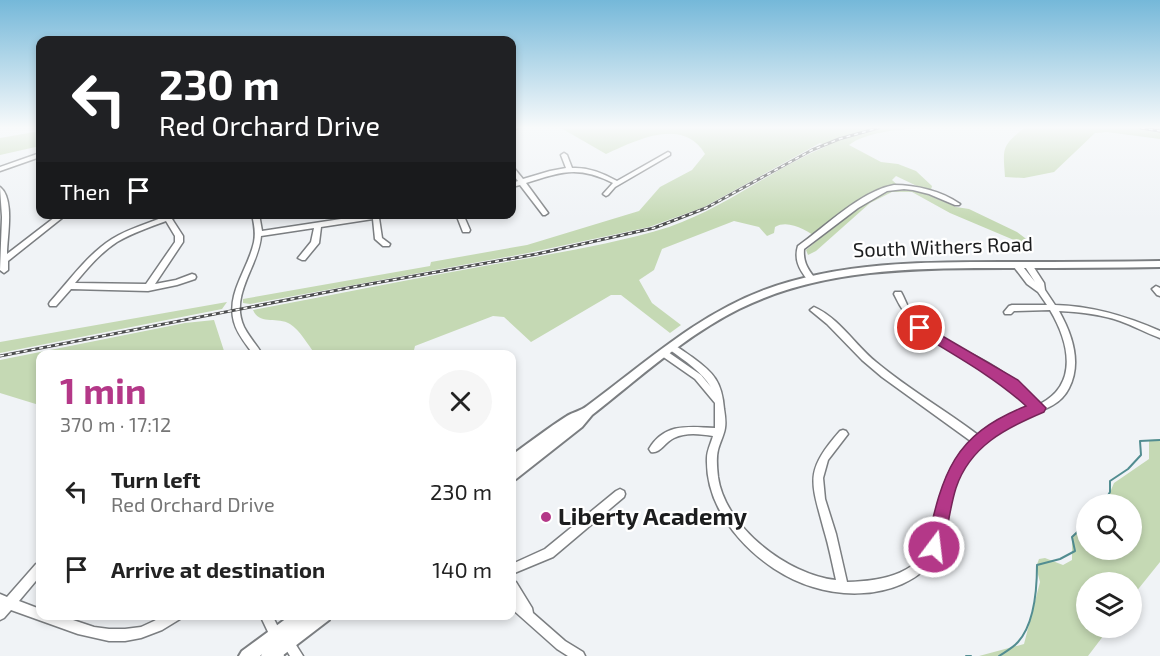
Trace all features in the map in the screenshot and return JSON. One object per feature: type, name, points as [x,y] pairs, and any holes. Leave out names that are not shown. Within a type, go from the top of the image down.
[{"type":"main road","name":"South Withers Road","points":[[516,473],[578,423],[588,412],[669,351],[735,307],[810,277],[861,269],[904,266],[1160,264]]},
{"type":"main road","name":"South Withers Road","points":[[516,459],[573,418],[588,412]]},
{"type":"main road","points":[[274,654],[283,638],[299,620]]},
{"type":"main road","points":[[247,656],[315,620]]},
{"type":"street","points":[[0,169],[30,159]]},
{"type":"street","points":[[565,159],[569,169]]},
{"type":"street","points":[[606,194],[617,183],[660,159]]},
{"type":"street","points":[[516,184],[569,169],[596,171],[617,183]]},
{"type":"street","points":[[516,175],[545,213]]},
{"type":"street","points":[[810,277],[801,266],[799,256],[801,248],[881,190],[909,187],[957,204]]},
{"type":"street","points":[[0,189],[5,199],[7,219],[3,264]]},
{"type":"street","points":[[3,264],[58,219]]},
{"type":"street","points":[[53,304],[82,270],[114,241],[161,219]]},
{"type":"street","points":[[148,288],[179,242],[168,219]]},
{"type":"street","points":[[255,350],[241,330],[236,304],[239,288],[254,254],[259,234],[256,219]]},
{"type":"street","points":[[259,234],[369,219]]},
{"type":"street","points":[[376,219],[379,239],[386,244]]},
{"type":"street","points":[[461,219],[466,230]]},
{"type":"street","points":[[302,258],[315,243],[318,226]]},
{"type":"street","points":[[669,351],[698,377],[717,400],[720,413],[712,458],[715,485],[721,501],[740,531],[765,555],[812,580],[859,588],[889,583],[912,572],[922,564],[934,547],[952,477],[962,460],[978,441],[1004,422],[1055,399],[1066,384],[1072,365],[1065,334],[1052,306],[1041,290],[1030,282],[1017,265]]},
{"type":"street","points":[[1028,265],[1040,283],[1041,290]]},
{"type":"street","points":[[70,286],[148,288],[176,284],[192,277]]},
{"type":"street","points":[[898,294],[910,318],[920,328],[990,369],[1013,385],[1038,408]]},
{"type":"street","points":[[1008,312],[1012,308],[1052,306],[1080,308],[1103,312],[1160,335]]},
{"type":"street","points":[[814,310],[827,318],[873,365],[978,441]]},
{"type":"street","points":[[654,449],[661,439],[673,432],[695,429],[718,433]]},
{"type":"street","points":[[843,434],[820,463],[817,494],[833,543],[843,587]]},
{"type":"street","points":[[516,567],[549,553],[620,494]]},
{"type":"street","points":[[0,614],[5,602],[36,572]]},
{"type":"street","points":[[516,593],[531,617]]},
{"type":"street","points":[[5,602],[36,613]]},
{"type":"street","points":[[516,605],[561,645],[579,656]]},
{"type":"street","points":[[56,620],[99,635],[112,637],[140,633],[166,620]]},
{"type":"street","points":[[270,620],[297,656]]},
{"type":"green space","points":[[701,159],[792,159],[704,207],[649,227],[528,253],[250,304],[243,303],[243,299],[430,266],[431,262],[527,245],[639,211],[660,187],[692,170]]},
{"type":"green space","points":[[800,159],[875,159],[881,162],[898,164],[916,171],[932,186],[931,190],[919,187],[896,176],[892,180],[902,189],[921,192],[956,207],[969,209],[1017,232],[1033,244],[1033,248],[950,213],[912,192],[892,192],[870,203],[816,251],[808,255],[806,250],[819,239],[803,230],[792,225],[780,225],[775,227],[774,233],[767,236],[759,227],[734,221],[662,249],[654,270],[639,280],[652,303],[681,325],[670,333],[621,295],[611,295],[531,342],[504,317],[493,316],[415,346],[414,350],[312,350],[290,324],[260,318],[253,310],[625,239],[669,227],[710,210]]},
{"type":"green space","points":[[1068,159],[1054,172],[1024,178],[1005,177],[1004,160]]},
{"type":"green space","points":[[227,302],[222,309],[0,353],[0,342]]},
{"type":"green space","points":[[214,320],[224,350],[50,350],[185,323]]},
{"type":"green space","points":[[36,353],[36,404],[0,393],[0,360]]},
{"type":"green space","points":[[1160,439],[1160,562],[1142,584],[1142,572],[1076,572],[1076,638],[1102,638],[1088,656],[979,656],[1024,644],[1040,582],[1036,567],[1039,559],[1045,558],[1063,565],[1072,560],[1072,536],[1076,532],[1076,560],[1142,560],[1142,494],[1109,494],[1114,483],[1149,459],[1149,440]]},
{"type":"waterway","points":[[1109,494],[1110,481],[1128,469],[1141,455],[1140,441],[1160,440]]},
{"type":"waterway","points":[[999,656],[1016,644],[1028,625],[1035,595],[1037,565],[1060,559],[1075,551],[1072,537],[1076,533]]},
{"type":"waterway","points":[[966,656],[971,656]]},
{"type":"railway","points":[[0,356],[353,287],[537,254],[654,228],[706,208],[796,159]]},
{"type":"place","name":"Liberty Academy","points":[[546,517]]},
{"type":"route","points":[[920,328],[990,369],[1013,385],[1038,408],[1004,422],[978,441],[962,460],[948,487],[942,522],[934,547]]}]
